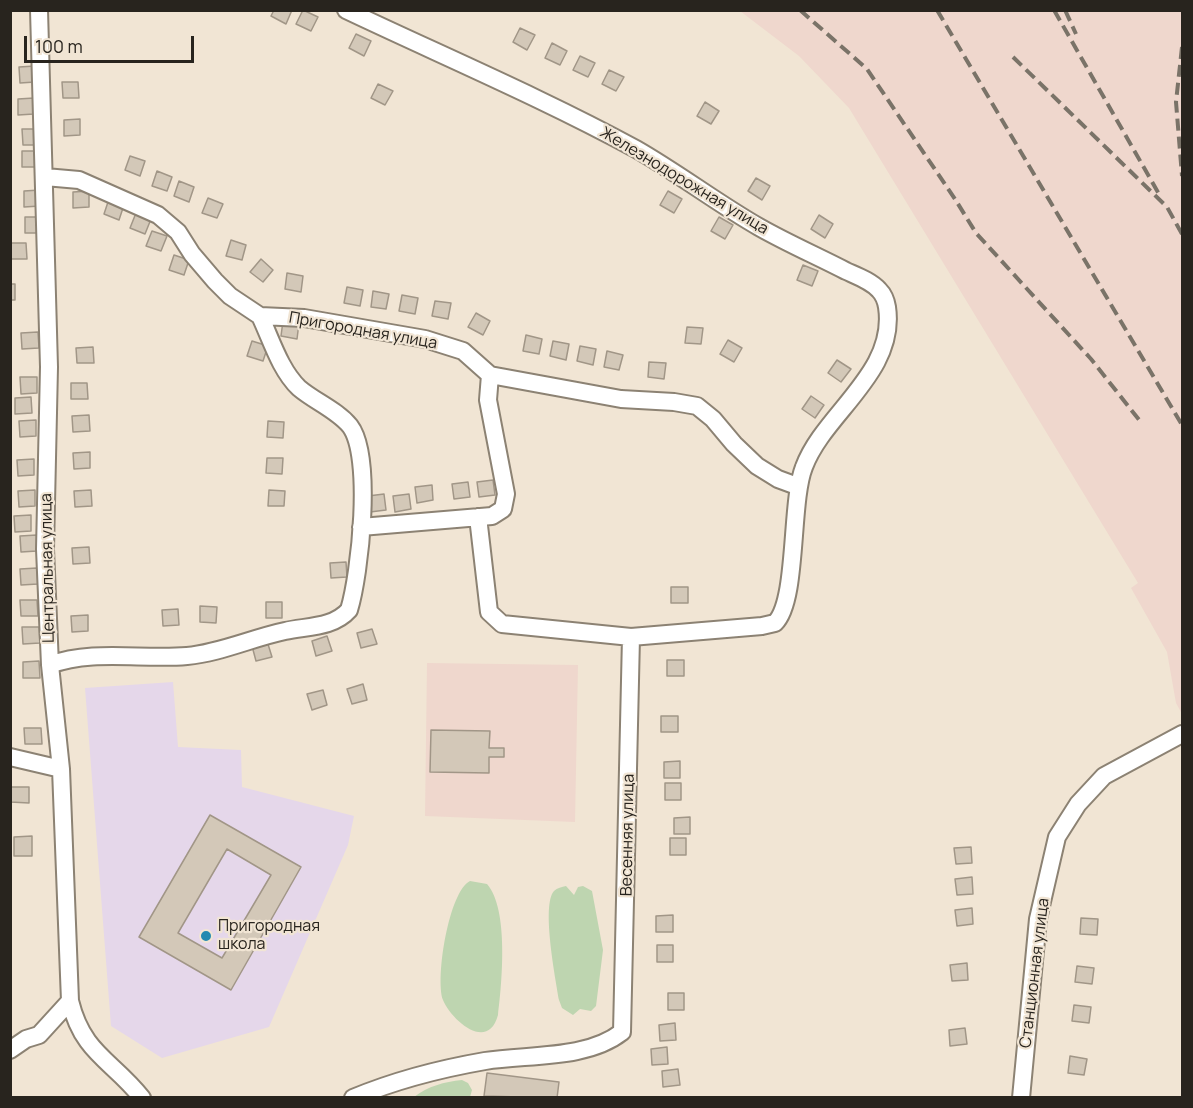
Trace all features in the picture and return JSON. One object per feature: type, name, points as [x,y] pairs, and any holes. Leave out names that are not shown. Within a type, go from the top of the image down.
[{"type":"street","name":"Центральная улица","points":[[39,10],[49,367],[45,549],[50,665],[61,769],[70,1001],[75,1020],[86,1041],[142,1098]]},
{"type":"street","name":"Железнодорожная улица","points":[[346,10],[612,136],[761,228],[868,282],[885,298],[888,321],[873,368],[821,435],[809,455],[797,486]]},
{"type":"street","points":[[45,177],[79,180],[158,215],[178,231],[192,254],[215,281],[230,296],[260,316],[288,376],[311,398],[350,427],[358,442],[362,466],[361,527],[352,600],[349,610],[341,618],[189,656],[81,657],[50,665]]},
{"type":"street","name":"Пригородная улица","points":[[260,316],[304,318],[434,342],[463,351],[490,375]]},
{"type":"street","points":[[361,527],[498,514],[506,503],[488,400],[490,375],[621,399],[674,402],[697,406],[713,419],[757,466],[778,479],[797,486],[797,512],[784,609],[775,623],[631,637],[512,627],[495,620],[489,612],[478,517]]},
{"type":"street","name":"Весенняя улица","points":[[353,1098],[399,1080],[447,1069],[600,1045],[622,1032],[631,637]]},
{"type":"street","name":"Станционная улица","points":[[1021,1098],[1038,919],[1057,837],[1078,804],[1104,776],[1182,734]]},
{"type":"street","points":[[10,757],[61,769]]},
{"type":"street","points":[[10,1050],[26,1039],[39,1035],[70,1001]]},
{"type":"shaded area","points":[[740,11],[1182,11],[1182,714],[1176,703],[1167,652],[1131,588],[1138,583],[849,108],[799,56]]},
{"type":"shaded area","points":[[427,663],[578,665],[575,822],[425,816]]},
{"type":"shaded area","name":"Пригородная школа","points":[[173,682],[178,747],[241,750],[242,787],[354,816],[348,845],[269,1027],[162,1058],[111,1026],[85,688]]},
{"type":"green space","points":[[470,881],[487,884],[494,895],[501,928],[502,966],[498,1015],[493,1026],[486,1031],[479,1032],[462,1024],[454,1016],[443,1000],[441,989],[442,955],[450,917],[462,888]]},
{"type":"green space","points":[[566,886],[574,895],[578,887],[583,886],[592,891],[603,950],[596,1006],[591,1011],[580,1009],[573,1015],[562,1008],[559,1000],[549,927],[550,899],[555,890]]},
{"type":"green space","points":[[462,1080],[468,1083],[472,1090],[470,1097],[414,1097],[436,1085]]},
{"type":"building","points":[[274,10],[292,10],[286,24],[271,16]]},
{"type":"building","points":[[303,10],[318,17],[311,31],[296,24]]},
{"type":"building","points":[[520,28],[535,35],[527,50],[513,42]]},
{"type":"building","points":[[356,34],[371,41],[364,56],[349,48]]},
{"type":"building","points":[[552,43],[567,51],[560,65],[545,58]]},
{"type":"building","points":[[580,56],[595,63],[588,77],[573,70]]},
{"type":"building","points":[[35,66],[35,82],[20,83],[19,67]]},
{"type":"building","points":[[609,70],[624,77],[616,91],[602,84]]},
{"type":"building","points":[[62,82],[78,82],[79,98],[63,98]]},
{"type":"building","points":[[378,84],[393,91],[385,105],[371,98]]},
{"type":"building","points":[[34,98],[34,114],[18,115],[18,99]]},
{"type":"building","points":[[705,102],[719,111],[711,124],[697,116]]},
{"type":"building","points":[[80,119],[80,135],[64,136],[64,120]]},
{"type":"building","points":[[22,129],[38,129],[39,145],[23,145]]},
{"type":"building","points":[[22,151],[38,151],[38,167],[22,167]]},
{"type":"building","points":[[130,156],[145,161],[140,176],[125,170]]},
{"type":"building","points":[[157,171],[172,177],[167,191],[152,186]]},
{"type":"building","points":[[756,178],[770,186],[762,200],[748,191]]},
{"type":"building","points":[[179,181],[194,187],[189,202],[174,196]]},
{"type":"building","points":[[40,190],[40,206],[24,207],[24,191]]},
{"type":"building","points":[[89,191],[89,207],[73,208],[73,192]]},
{"type":"building","points":[[668,191],[682,199],[674,213],[660,205]]},
{"type":"building","points":[[208,198],[223,204],[217,218],[202,213]]},
{"type":"building","points":[[109,199],[124,205],[119,220],[104,214]]},
{"type":"building","points":[[136,213],[151,219],[145,234],[130,228]]},
{"type":"building","points":[[819,215],[833,224],[825,238],[811,229]]},
{"type":"building","points":[[25,217],[41,217],[41,233],[25,233]]},
{"type":"building","points":[[719,217],[733,225],[725,239],[711,231]]},
{"type":"building","points":[[152,231],[167,236],[161,251],[146,246]]},
{"type":"building","points":[[231,240],[246,245],[242,260],[226,256]]},
{"type":"building","points":[[10,243],[26,243],[27,259],[11,259]]},
{"type":"building","points":[[174,255],[189,260],[184,275],[169,270]]},
{"type":"building","points":[[261,259],[273,270],[263,282],[250,272]]},
{"type":"building","points":[[803,265],[818,271],[812,286],[797,280]]},
{"type":"building","points":[[287,273],[303,276],[301,292],[285,289]]},
{"type":"building","points":[[10,284],[15,284],[15,300],[10,300]]},
{"type":"building","points":[[347,287],[363,290],[360,306],[344,303]]},
{"type":"building","points":[[373,291],[389,294],[386,309],[371,307]]},
{"type":"building","points":[[402,295],[418,298],[415,314],[399,311]]},
{"type":"building","points":[[435,301],[451,303],[448,319],[432,316]]},
{"type":"building","points":[[476,313],[490,321],[483,335],[468,327]]},
{"type":"building","points":[[283,321],[299,323],[297,339],[281,336]]},
{"type":"building","points":[[687,327],[703,328],[701,344],[685,343]]},
{"type":"building","points":[[38,332],[39,348],[22,349],[21,333]]},
{"type":"building","points":[[526,335],[542,339],[539,354],[523,351]]},
{"type":"building","points":[[728,340],[742,348],[734,362],[720,354]]},
{"type":"building","points":[[252,341],[268,346],[263,361],[247,356]]},
{"type":"building","points":[[553,341],[569,344],[566,360],[550,356]]},
{"type":"building","points":[[580,346],[596,349],[593,365],[577,361]]},
{"type":"building","points":[[93,347],[94,363],[77,363],[76,348]]},
{"type":"building","points":[[607,351],[623,355],[619,370],[604,367]]},
{"type":"building","points":[[837,360],[851,369],[841,382],[828,373]]},
{"type":"building","points":[[649,362],[666,363],[664,379],[648,377]]},
{"type":"building","points":[[20,377],[37,377],[37,393],[21,394]]},
{"type":"building","points":[[71,383],[87,383],[88,399],[71,399]]},
{"type":"building","points":[[811,396],[824,405],[815,418],[802,409]]},
{"type":"building","points":[[31,397],[32,413],[15,414],[15,398]]},
{"type":"building","points":[[89,415],[90,431],[73,432],[72,416]]},
{"type":"building","points":[[36,420],[36,436],[20,437],[19,421]]},
{"type":"building","points":[[268,421],[284,422],[283,438],[267,437]]},
{"type":"building","points":[[90,452],[90,468],[74,469],[73,453]]},
{"type":"building","points":[[267,458],[283,458],[282,474],[266,473]]},
{"type":"building","points":[[34,459],[34,475],[18,476],[17,460]]},
{"type":"building","points":[[493,480],[495,495],[479,497],[477,482]]},
{"type":"building","points":[[468,482],[470,497],[454,499],[452,484]]},
{"type":"building","points":[[432,485],[433,500],[417,503],[415,487]]},
{"type":"building","points":[[35,490],[35,506],[19,507],[18,491]]},
{"type":"building","points":[[91,490],[92,506],[75,507],[74,491]]},
{"type":"building","points":[[269,490],[285,491],[284,506],[268,506]]},
{"type":"building","points":[[384,494],[386,510],[370,512],[368,496]]},
{"type":"building","points":[[409,494],[411,509],[395,512],[393,496]]},
{"type":"building","points":[[31,515],[31,531],[15,532],[14,516]]},
{"type":"building","points":[[37,535],[37,551],[21,552],[20,536]]},
{"type":"building","points":[[89,547],[90,563],[73,564],[72,548]]},
{"type":"building","points":[[346,562],[347,577],[331,578],[330,563]]},
{"type":"building","points":[[37,568],[38,584],[21,585],[20,569]]},
{"type":"building","points":[[671,587],[688,587],[688,603],[671,603]]},
{"type":"building","points":[[20,600],[37,600],[38,616],[21,616]]},
{"type":"building","points":[[266,602],[282,602],[282,618],[266,618]]},
{"type":"building","points":[[200,606],[217,607],[216,623],[200,622]]},
{"type":"building","points":[[178,609],[179,625],[163,626],[162,610]]},
{"type":"building","points":[[88,615],[88,631],[72,632],[71,616]]},
{"type":"building","points":[[22,627],[39,627],[40,643],[23,644]]},
{"type":"building","points":[[372,629],[377,644],[361,648],[357,633]]},
{"type":"building","points":[[327,636],[332,651],[316,656],[312,641]]},
{"type":"building","points":[[267,641],[272,657],[256,661],[252,646]]},
{"type":"building","points":[[667,660],[684,660],[684,676],[667,676]]},
{"type":"building","points":[[39,661],[40,678],[23,678],[23,662]]},
{"type":"building","points":[[363,684],[367,700],[352,704],[347,689]]},
{"type":"building","points":[[323,690],[327,705],[312,710],[307,694]]},
{"type":"building","points":[[661,716],[678,716],[678,732],[661,732]]},
{"type":"building","points":[[24,728],[41,728],[42,744],[25,744]]},
{"type":"building","points":[[431,730],[490,731],[489,748],[504,748],[504,757],[489,757],[489,773],[430,772]]},
{"type":"building","points":[[680,761],[680,778],[664,778],[664,762]]},
{"type":"building","points":[[665,783],[681,783],[681,800],[665,800]]},
{"type":"building","points":[[10,787],[29,787],[29,803],[10,802]]},
{"type":"building","points":[[210,815],[301,867],[231,990],[139,937]],"holes":[[[227,849],[271,875],[222,958],[178,933]]]},
{"type":"building","points":[[690,817],[690,834],[674,834],[674,818]]},
{"type":"building","points":[[32,836],[32,856],[14,856],[14,837]]},
{"type":"building","points":[[670,838],[686,838],[686,855],[670,855]]},
{"type":"building","points":[[971,847],[972,863],[956,864],[954,848]]},
{"type":"building","points":[[972,877],[973,894],[957,895],[955,879]]},
{"type":"building","points":[[972,908],[973,924],[957,926],[955,910]]},
{"type":"building","points":[[673,915],[673,932],[656,932],[656,916]]},
{"type":"building","points":[[1081,918],[1098,919],[1097,935],[1080,934]]},
{"type":"building","points":[[657,945],[673,945],[673,962],[657,962]]},
{"type":"building","points":[[967,963],[968,980],[952,981],[950,965]]},
{"type":"building","points":[[1077,966],[1094,968],[1092,984],[1075,982]]},
{"type":"building","points":[[668,993],[684,993],[684,1010],[668,1010]]},
{"type":"building","points":[[1074,1005],[1091,1007],[1089,1023],[1072,1021]]},
{"type":"building","points":[[675,1023],[676,1040],[660,1041],[659,1025]]},
{"type":"building","points":[[965,1028],[967,1044],[950,1046],[949,1030]]},
{"type":"building","points":[[667,1047],[668,1064],[652,1065],[651,1049]]},
{"type":"building","points":[[1070,1056],[1087,1059],[1084,1075],[1068,1073]]},
{"type":"building","points":[[678,1069],[680,1085],[663,1087],[662,1071]]},
{"type":"building","points":[[487,1073],[559,1082],[557,1098],[484,1096]]},
{"type":"railway","points":[[800,10],[867,69],[976,233],[1091,359],[1140,421]]},
{"type":"railway","points":[[937,10],[1182,425]]},
{"type":"railway","points":[[1054,10],[1159,194]]},
{"type":"railway","points":[[1065,10],[1076,34]]},
{"type":"railway","points":[[1182,47],[1176,102],[1182,176]]},
{"type":"railway","points":[[1013,57],[1167,207],[1182,234]]},
{"type":"place","name":"Пригородная школа","points":[[206,936]]}]
